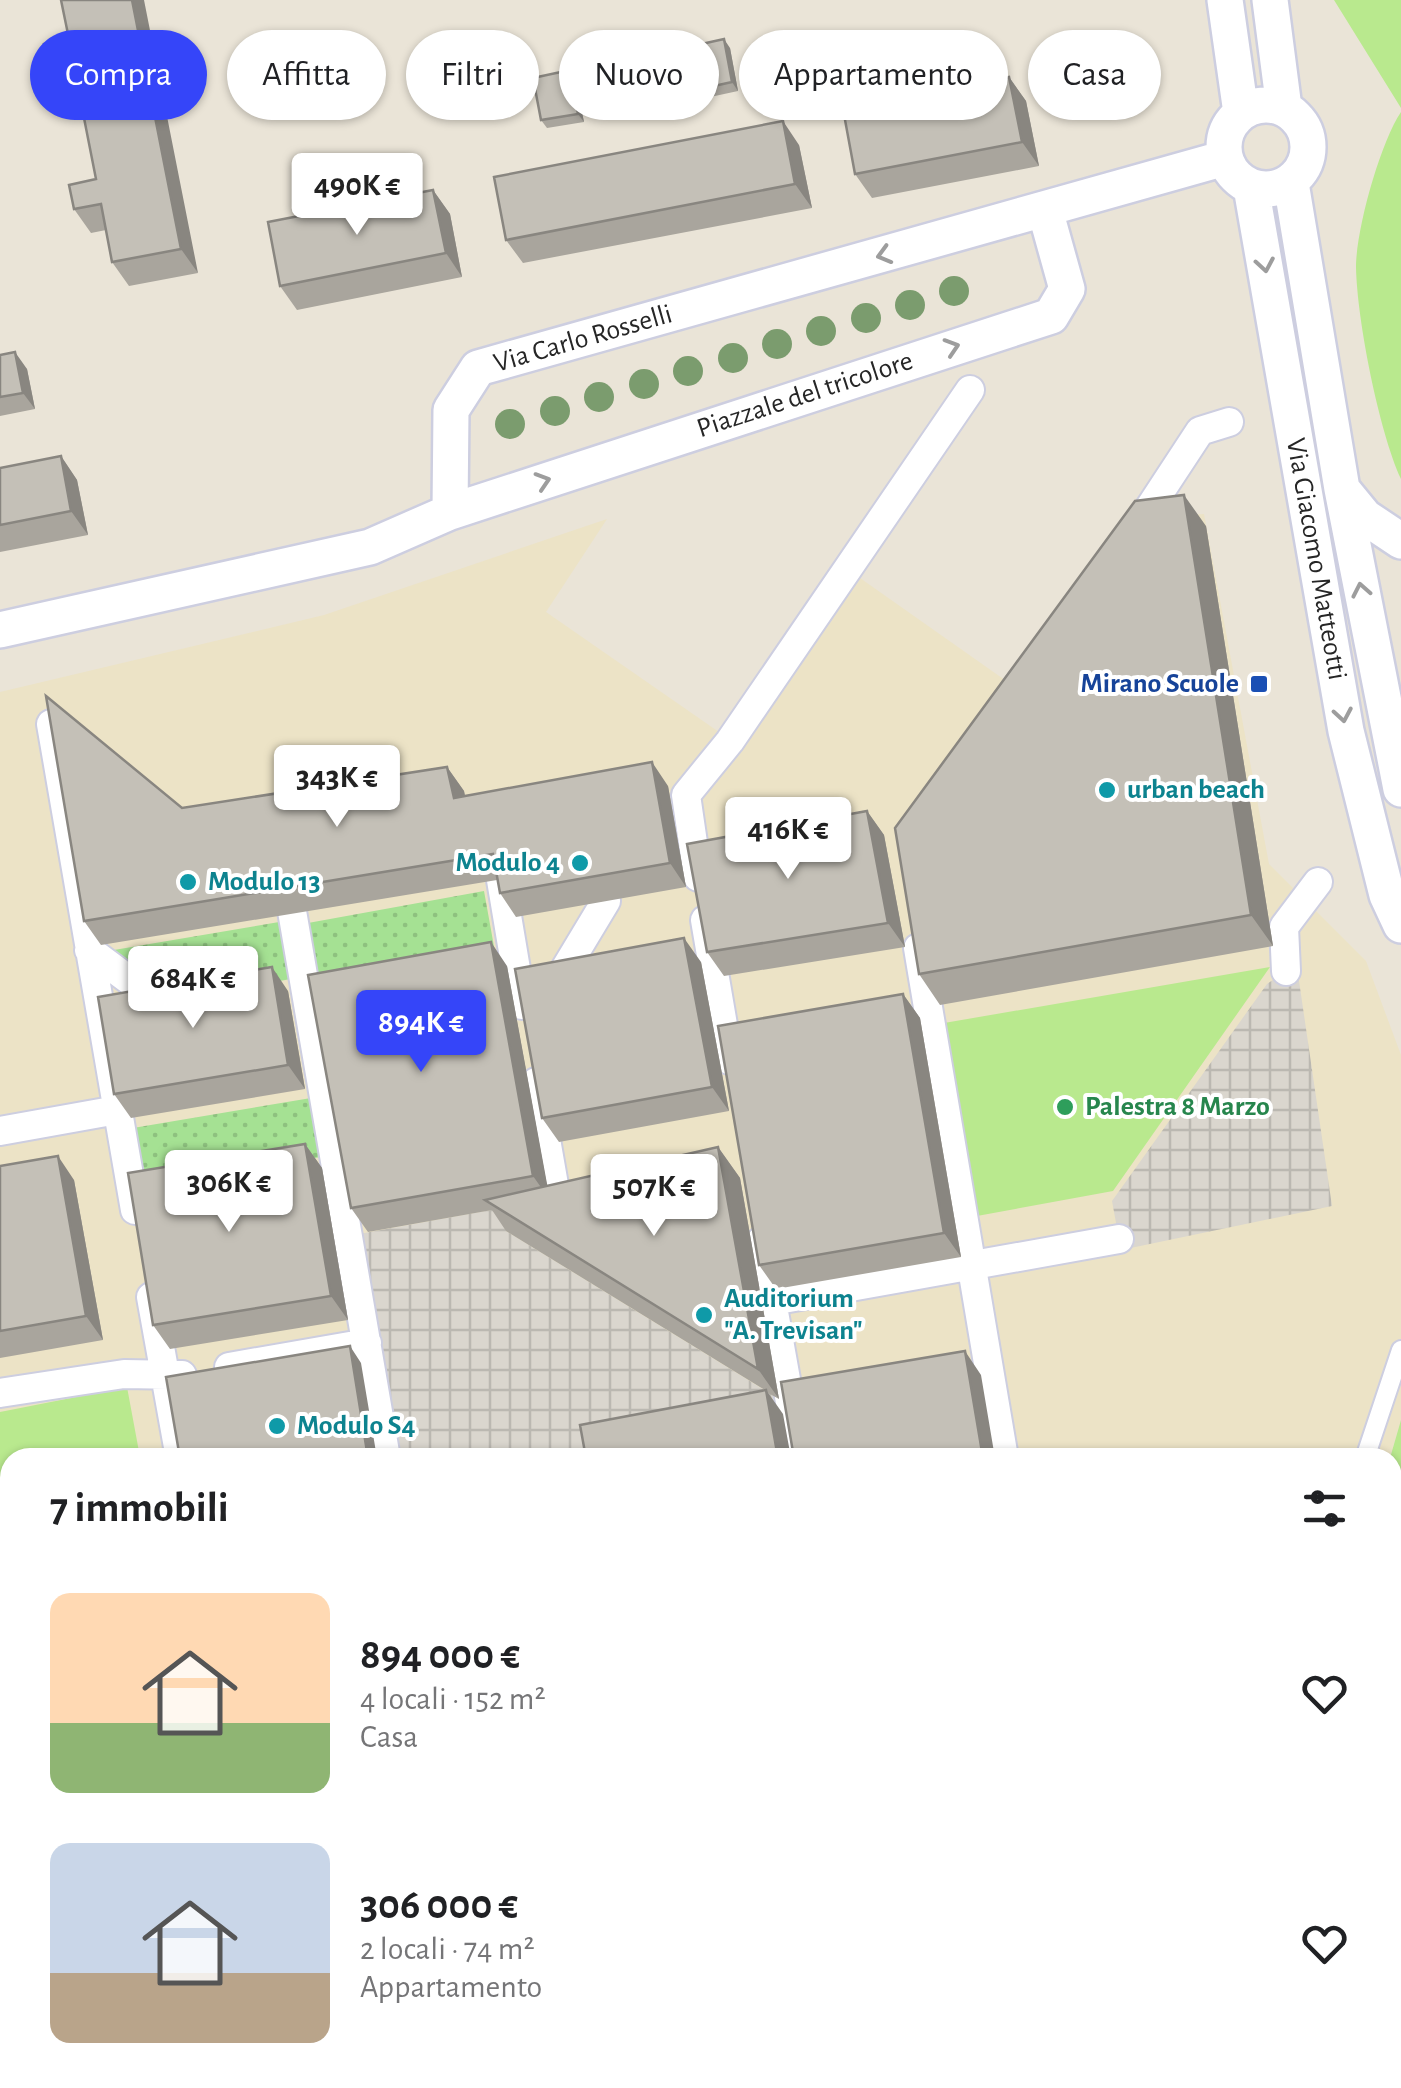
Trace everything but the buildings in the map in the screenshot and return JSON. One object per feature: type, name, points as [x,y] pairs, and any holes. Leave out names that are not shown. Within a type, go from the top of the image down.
[{"type":"street","points":[[1225,0],[1241,113],[1224,141],[1225,158],[1239,180],[1251,187],[1265,190],[1291,183]]},
{"type":"street","name":"Via Giacomo Matteotti","points":[[1270,0],[1284,108],[1296,117],[1309,143],[1308,158],[1291,183],[1342,489],[1395,726],[1401,789]]},
{"type":"street","points":[[1241,113],[1270,104],[1284,108]]},
{"type":"street","name":"Via Carlo Rosselli","points":[[450,512],[451,410],[478,368],[1225,158]]},
{"type":"street","name":"Via Giacomo Matteotti","points":[[1251,187],[1346,731],[1387,896],[1401,925]]},
{"type":"street","name":"Piazzale del tricolore","points":[[450,512],[1051,316],[1067,289],[1045,210]]},
{"type":"street","points":[[735,1089],[686,795],[730,740],[970,390]]},
{"type":"street","points":[[1118,554],[1200,432],[1229,422]]},
{"type":"street","points":[[1342,489],[1365,517],[1401,541]]},
{"type":"street","points":[[0,630],[370,547],[450,512]]},
{"type":"street","points":[[50,724],[178,1448]]},
{"type":"street","points":[[501,880],[529,1044],[567,1206],[522,1216]]},
{"type":"street","points":[[1286,972],[1284,927],[1318,882]]},
{"type":"street","points":[[588,982],[552,989],[606,901]]},
{"type":"street","points":[[292,911],[296,988],[384,1448]]},
{"type":"street","points":[[913,916],[1002,1448]]},
{"type":"street","points":[[90,950],[170,1011],[190,1008]]},
{"type":"street","points":[[676,965],[711,958]]},
{"type":"street","points":[[0,1131],[117,1110]]},
{"type":"street","points":[[758,1223],[798,1448]]},
{"type":"street","points":[[772,1301],[1119,1240]]},
{"type":"street","points":[[0,1393],[124,1374],[166,1378],[367,1342]]},
{"type":"lane","points":[[1368,1448],[1401,1350]]},
{"type":"shaded area","points":[[1204,514],[1269,864],[1366,961],[1401,1055],[1401,1420],[1393,1448],[0,1448],[0,692],[324,615],[607,519],[546,612],[742,748],[860,578],[1032,699],[1157,517]]},
{"type":"shaded area","points":[[1286,971],[1298,974],[1332,1206],[1121,1250],[1112,1201],[1267,984]]},
{"type":"shaded area","points":[[502,1208],[506,1231],[779,1399],[783,1414],[638,1448],[384,1448],[348,1236]]},
{"type":"green space","points":[[1334,0],[1401,0],[1401,108]]},
{"type":"green space","points":[[1401,112],[1401,479],[1371,375],[1356,267],[1371,187]]},
{"type":"green space","points":[[484,891],[495,952],[319,984],[308,923]]},
{"type":"green space","points":[[285,921],[296,978],[173,1001],[108,951]]},
{"type":"green space","name":"Palestra 8 Marzo","points":[[1270,967],[1113,1191],[977,1216],[944,1023]]},
{"type":"green space","points":[[311,1098],[321,1157],[142,1187],[133,1128]]},
{"type":"green space","points":[[127,1387],[138,1448],[0,1448],[0,1412]]},
{"type":"green space","points":[[1401,1420],[1401,1448],[1393,1448]]},
{"type":"place","name":"Mirano Scuole","points":[[1259,684]]},
{"type":"place","name":"urban beach","points":[[1107,790]]},
{"type":"place","name":"Modulo 4","points":[[580,863]]},
{"type":"place","name":"Modulo 13","points":[[188,882]]},
{"type":"place","name":"Palestra 8 Marzo","points":[[1065,1107]]},
{"type":"place","name":"Auditorium \"A. Trevisan\"","points":[[704,1315]]},
{"type":"place","name":"Modulo S4","points":[[277,1426]]}]
